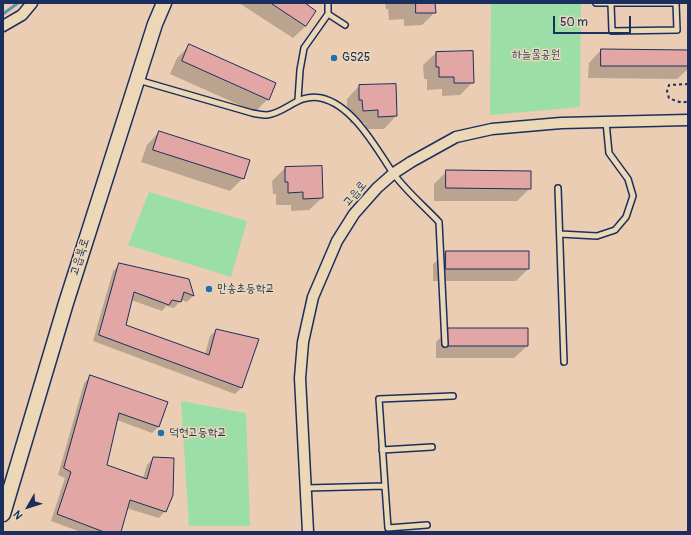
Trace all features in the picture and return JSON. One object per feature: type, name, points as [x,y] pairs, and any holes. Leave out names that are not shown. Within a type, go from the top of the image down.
[{"type":"street","points":[[3,26],[22,15],[32,3]]},
{"type":"street","name":"고읍북로","points":[[3,514],[66,303],[155,24],[164,3]]},
{"type":"street","name":"고읍로","points":[[308,532],[300,378],[303,342],[313,297],[324,268],[340,235],[377,188],[394,173],[456,137],[492,129],[561,123],[688,120]]},
{"type":"lane","points":[[298,100],[300,70],[304,48],[328,14],[328,3]]},
{"type":"lane","points":[[596,3],[676,3],[676,30],[612,31],[611,4]]},
{"type":"lane","points":[[328,14],[344,25]]},
{"type":"lane","points":[[137,80],[252,113],[268,115],[282,110],[298,100],[320,98],[340,105],[385,158],[394,173],[439,222],[444,344]]},
{"type":"lane","points":[[560,234],[597,236],[615,230],[626,217],[632,196],[628,179],[609,154],[606,122]]},
{"type":"lane","points":[[558,188],[564,362]]},
{"type":"lane","points":[[427,525],[388,528],[379,399],[454,396]]},
{"type":"lane","points":[[382,450],[432,447]]},
{"type":"lane","points":[[306,488],[385,486]]},
{"type":"path","points":[[688,84],[669,85],[667,91],[669,98],[676,101],[688,101]]},
{"type":"green space","name":"하늘물공원","points":[[491,3],[581,3],[580,107],[490,115]]},
{"type":"green space","points":[[149,192],[247,221],[231,277],[128,245]]},
{"type":"green space","points":[[181,401],[246,413],[250,526],[189,526]]},
{"type":"building","points":[[271,3],[305,3],[316,11],[306,26]]},
{"type":"building","points":[[416,3],[435,3],[436,13],[416,13]]},
{"type":"building","points":[[189,44],[276,83],[269,100],[182,61]]},
{"type":"building","points":[[601,49],[688,50],[688,66],[601,66]]},
{"type":"building","points":[[473,51],[474,83],[454,83],[454,77],[439,77],[439,67],[436,67],[436,52]]},
{"type":"building","points":[[396,84],[397,116],[378,117],[378,110],[363,111],[362,100],[359,100],[359,85]]},
{"type":"building","points":[[159,131],[250,160],[244,179],[153,150]]},
{"type":"building","points":[[322,166],[323,198],[303,199],[303,192],[288,193],[288,182],[285,182],[285,167]]},
{"type":"building","points":[[446,170],[531,171],[531,189],[446,188]]},
{"type":"building","points":[[446,251],[529,251],[529,269],[446,269]]},
{"type":"building","points":[[119,263],[189,279],[194,296],[184,292],[181,302],[172,300],[169,305],[134,292],[126,325],[209,355],[216,329],[259,339],[242,388],[99,335]]},
{"type":"building","points":[[448,328],[528,328],[528,346],[448,346]]},
{"type":"building","points":[[90,375],[168,402],[159,427],[119,413],[107,465],[147,479],[153,457],[174,458],[173,495],[166,512],[130,500],[121,532],[104,532],[57,514],[71,472],[64,468]]},
{"type":"waterway","points":[[3,14],[18,3]]},
{"type":"place","name":"GS25","points":[[334,58]]},
{"type":"place","name":"만송초등학교","points":[[209,289]]},
{"type":"place","name":"덕현고등학교","points":[[161,433]]}]
